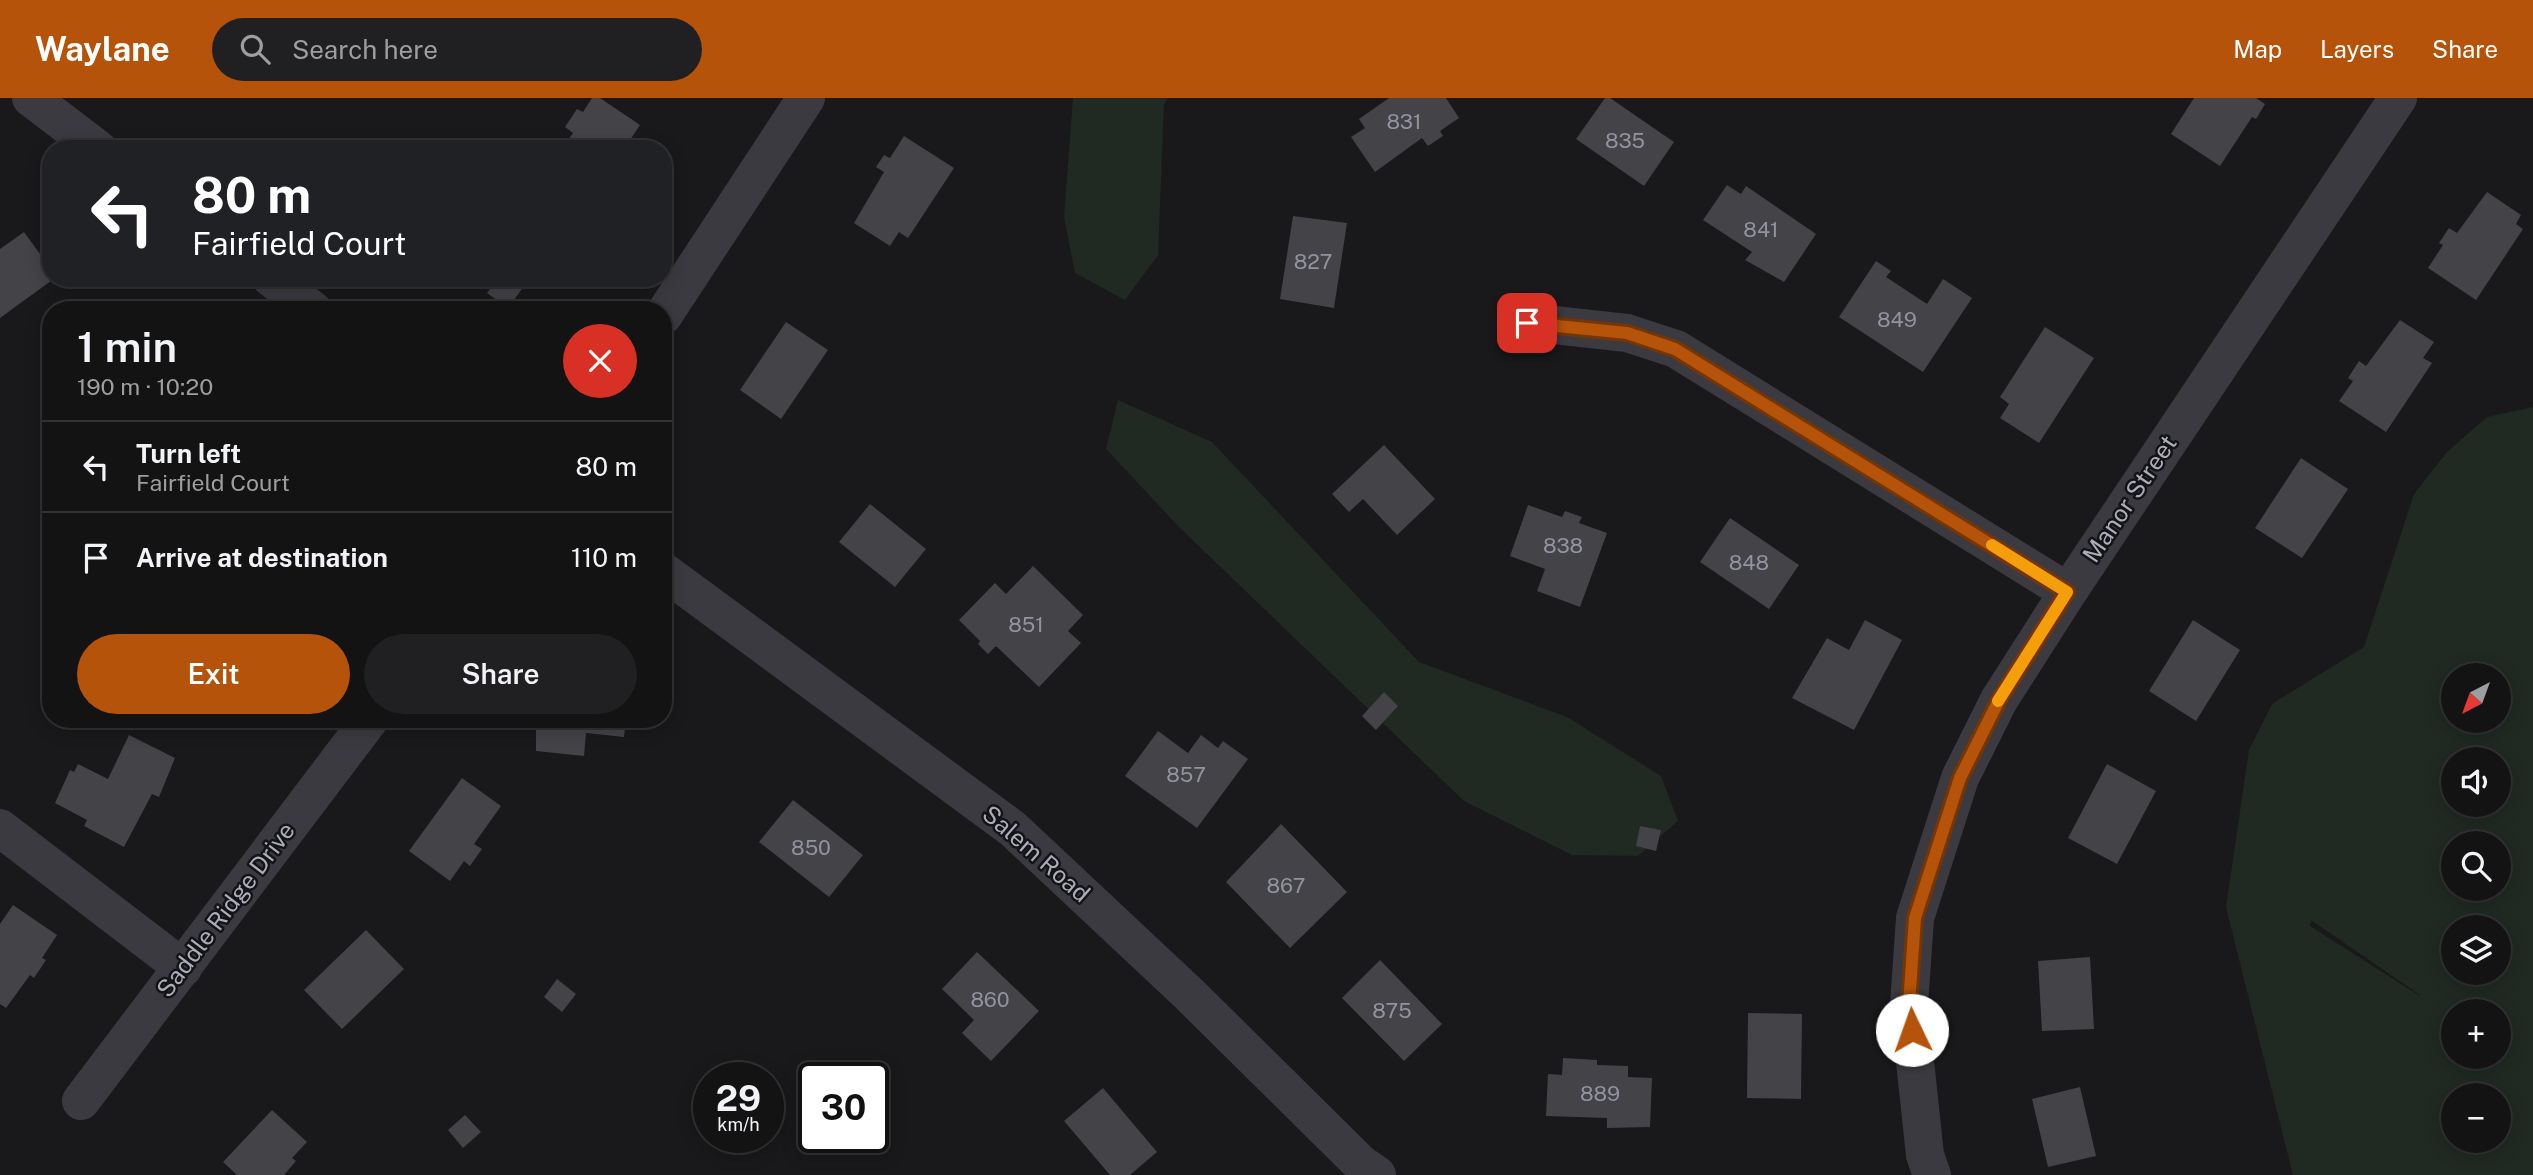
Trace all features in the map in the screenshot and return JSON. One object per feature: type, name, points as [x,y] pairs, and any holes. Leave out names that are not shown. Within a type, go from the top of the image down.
[{"type":"street","points":[[31,98],[87,140]]},
{"type":"street","points":[[672,302],[806,98]]},
{"type":"street","name":"Manor Street","points":[[1932,1175],[1925,1155],[1909,1005],[1915,918],[1960,778],[1999,700],[2067,592],[2398,98]]},
{"type":"street","points":[[283,287],[301,301]]},
{"type":"street","points":[[1527,323],[1627,333],[1675,349],[2067,592]]},
{"type":"street","name":"Salem Road","points":[[672,578],[1013,829],[1189,994],[1361,1164],[1377,1175]]},
{"type":"street","name":"Saddle Ridge Drive","points":[[81,1101],[363,728]]},
{"type":"street","points":[[0,828],[183,968]]},
{"type":"shaded area","points":[[1073,98],[1168,98],[1164,104],[1158,255],[1125,300],[1075,273],[1064,217]]},
{"type":"shaded area","points":[[1118,400],[1212,442],[1419,662],[1567,717],[1661,776],[1678,821],[1638,856],[1572,855],[1464,801],[1179,527],[1106,449]]},
{"type":"shaded area","points":[[2533,407],[2533,1175],[2293,1175],[2226,907],[2249,750],[2272,704],[2364,647],[2414,494],[2447,452],[2487,417]],"holes":[[[2311,920],[2420,996],[2310,926]]]},
{"type":"building","points":[[592,98],[600,98],[640,125],[630,140],[568,140],[573,133],[565,127],[577,109],[583,112]]},
{"type":"building","points":[[1389,98],[1446,98],[1459,118],[1440,131],[1443,136],[1428,146],[1422,138],[1375,172],[1351,137],[1365,128],[1359,119]]},
{"type":"building","points":[[1605,98],[1610,98],[1674,142],[1644,186],[1576,139]]},
{"type":"building","points":[[2194,98],[2256,98],[2265,104],[2256,119],[2252,117],[2220,166],[2171,134]]},
{"type":"building","points":[[904,136],[954,168],[908,238],[899,232],[890,246],[854,223],[884,172],[876,167],[884,155],[890,158]]},
{"type":"building","points":[[1727,185],[1741,194],[1746,186],[1816,234],[1784,282],[1745,260],[1752,252],[1703,220]]},
{"type":"building","points":[[2487,192],[2521,215],[2516,224],[2523,229],[2476,300],[2428,268],[2443,245],[2439,243],[2449,228],[2457,233]]},
{"type":"building","points":[[1293,216],[1347,223],[1334,308],[1280,299]]},
{"type":"building","points":[[24,232],[42,257],[43,287],[0,318],[0,249]]},
{"type":"building","points":[[1876,261],[1891,271],[1886,277],[1927,304],[1943,279],[1972,298],[1923,372],[1839,317]]},
{"type":"building","points":[[487,287],[523,287],[513,301],[498,301],[487,293],[490,289]]},
{"type":"building","points":[[2400,320],[2434,342],[2423,358],[2432,363],[2386,432],[2339,401],[2353,381],[2348,378],[2359,361],[2366,366]]},
{"type":"building","points":[[786,322],[828,350],[781,419],[740,390]]},
{"type":"building","points":[[2045,327],[2094,358],[2039,443],[2000,418],[2009,404],[2000,397]]},
{"type":"building","points":[[1384,445],[1435,499],[1397,535],[1363,499],[1349,512],[1332,494]]},
{"type":"building","points":[[2301,458],[2348,489],[2302,558],[2255,528]]},
{"type":"building","points":[[870,504],[926,549],[895,587],[839,542]]},
{"type":"building","points":[[1528,505],[1562,517],[1565,511],[1582,517],[1579,523],[1607,533],[1580,607],[1537,591],[1545,569],[1510,556]]},
{"type":"building","points":[[1730,518],[1799,565],[1769,609],[1700,562]]},
{"type":"building","points":[[1033,566],[1083,615],[1068,631],[1081,643],[1039,687],[996,646],[988,654],[978,644],[980,641],[959,620],[995,583],[1006,594]]},
{"type":"building","points":[[1865,620],[1902,640],[1854,730],[1792,698],[1827,638],[1849,650]]},
{"type":"building","points":[[2193,620],[2240,650],[2196,721],[2149,691]]},
{"type":"building","points":[[1384,692],[1398,706],[1376,730],[1362,716]]},
{"type":"building","points":[[536,728],[625,728],[624,737],[586,733],[584,756],[536,751]]},
{"type":"building","points":[[1158,731],[1188,753],[1201,735],[1218,748],[1223,741],[1248,759],[1197,828],[1125,776]]},
{"type":"building","points":[[129,735],[175,758],[159,797],[152,794],[124,847],[84,826],[87,820],[55,803],[70,770],[74,772],[78,764],[108,779]]},
{"type":"building","points":[[2107,764],[2156,791],[2117,864],[2068,838]]},
{"type":"building","points":[[462,778],[501,806],[474,844],[482,849],[470,866],[464,861],[450,881],[409,851]]},
{"type":"building","points":[[793,800],[863,855],[829,897],[759,842]]},
{"type":"building","points":[[1281,824],[1347,892],[1290,948],[1226,882]]},
{"type":"building","points":[[1640,826],[1661,830],[1656,851],[1636,846]]},
{"type":"building","points":[[13,905],[57,935],[42,958],[46,960],[34,978],[30,975],[6,1008],[0,1004],[0,924]]},
{"type":"building","points":[[366,930],[404,969],[342,1029],[304,990]]},
{"type":"building","points":[[977,952],[1039,1011],[991,1061],[962,1033],[974,1020],[942,989]]},
{"type":"building","points":[[2090,957],[2094,1029],[2042,1031],[2038,961]]},
{"type":"building","points":[[1380,960],[1442,1024],[1404,1061],[1342,998]]},
{"type":"building","points":[[557,979],[576,994],[562,1012],[544,997]]},
{"type":"building","points":[[1748,1013],[1802,1014],[1801,1099],[1747,1098]]},
{"type":"building","points":[[1563,1058],[1597,1060],[1597,1065],[1628,1066],[1628,1077],[1652,1078],[1650,1127],[1607,1128],[1607,1118],[1546,1116],[1548,1074],[1562,1075]]},
{"type":"building","points":[[2080,1087],[2096,1156],[2048,1167],[2032,1099]]},
{"type":"building","points":[[1103,1088],[1157,1152],[1130,1175],[1110,1175],[1064,1121]]},
{"type":"building","points":[[272,1110],[307,1142],[292,1158],[296,1161],[284,1175],[237,1175],[223,1162]]},
{"type":"building","points":[[465,1115],[481,1132],[463,1148],[448,1130]]},
{"type":"slow traffic","points":[[1992,545],[2067,592],[1998,701]]},
{"type":"route","points":[[1527,323],[1627,333],[1675,349],[2067,592],[1999,700],[1960,778],[1915,918],[1909,1005],[1912,1030]]}]
